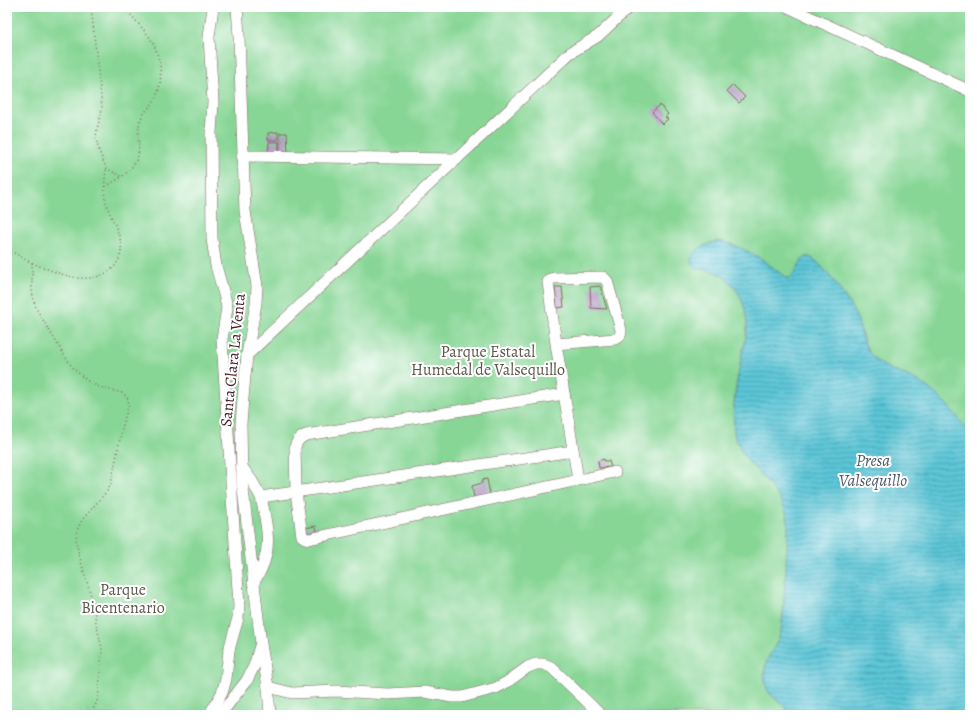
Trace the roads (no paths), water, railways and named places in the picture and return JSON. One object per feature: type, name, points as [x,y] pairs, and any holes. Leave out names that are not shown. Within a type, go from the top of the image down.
[{"type":"street","points":[[209,715],[222,693],[226,679],[229,650],[238,618],[239,606],[222,339],[226,308],[225,298],[216,266],[212,239],[211,133],[213,102],[209,37],[213,7]]},
{"type":"street","name":"Santa Clara La Venta","points":[[237,7],[245,211],[257,286],[256,303],[247,356],[241,424],[242,467],[244,504],[250,541],[253,583],[268,687],[270,715]]},
{"type":"street","points":[[247,356],[570,53],[598,36],[630,7]]},
{"type":"street","points":[[788,7],[970,91]]},
{"type":"street","points":[[242,156],[458,159]]},
{"type":"street","points":[[556,344],[619,338],[621,330],[607,281],[603,277],[554,278],[548,282],[556,344],[578,480]]},
{"type":"street","points":[[564,394],[301,437],[297,442],[296,447],[296,492],[301,532],[305,538],[309,539],[615,472]]},
{"type":"street","points":[[261,497],[573,450]]},
{"type":"street","points":[[242,467],[261,497],[267,524],[266,557],[261,572],[253,583]]},
{"type":"street","points":[[220,715],[247,680],[254,666],[261,644]]},
{"type":"street","points":[[268,687],[292,693],[336,691],[388,694],[425,692],[452,697],[462,697],[496,688],[528,667],[536,664],[543,664],[551,667],[601,715]]},
{"type":"water","name":"Presa Valsequillo","points":[[717,241],[736,246],[749,252],[766,262],[786,278],[790,278],[792,276],[806,257],[815,260],[822,266],[837,285],[850,306],[858,321],[866,347],[875,360],[886,367],[916,380],[932,391],[952,411],[970,433],[970,715],[788,715],[783,705],[773,697],[767,689],[764,674],[765,667],[779,638],[781,629],[788,523],[786,511],[781,500],[748,461],[741,451],[735,437],[734,416],[737,380],[747,329],[745,309],[738,293],[727,279],[720,274],[693,265],[691,261],[691,256],[698,249]]},
{"type":"park label","name":"Parque Estatal Humedal de Valsequillo","points":[[488,361]]},
{"type":"park label","name":"Parque Bicentenario","points":[[123,599]]}]
